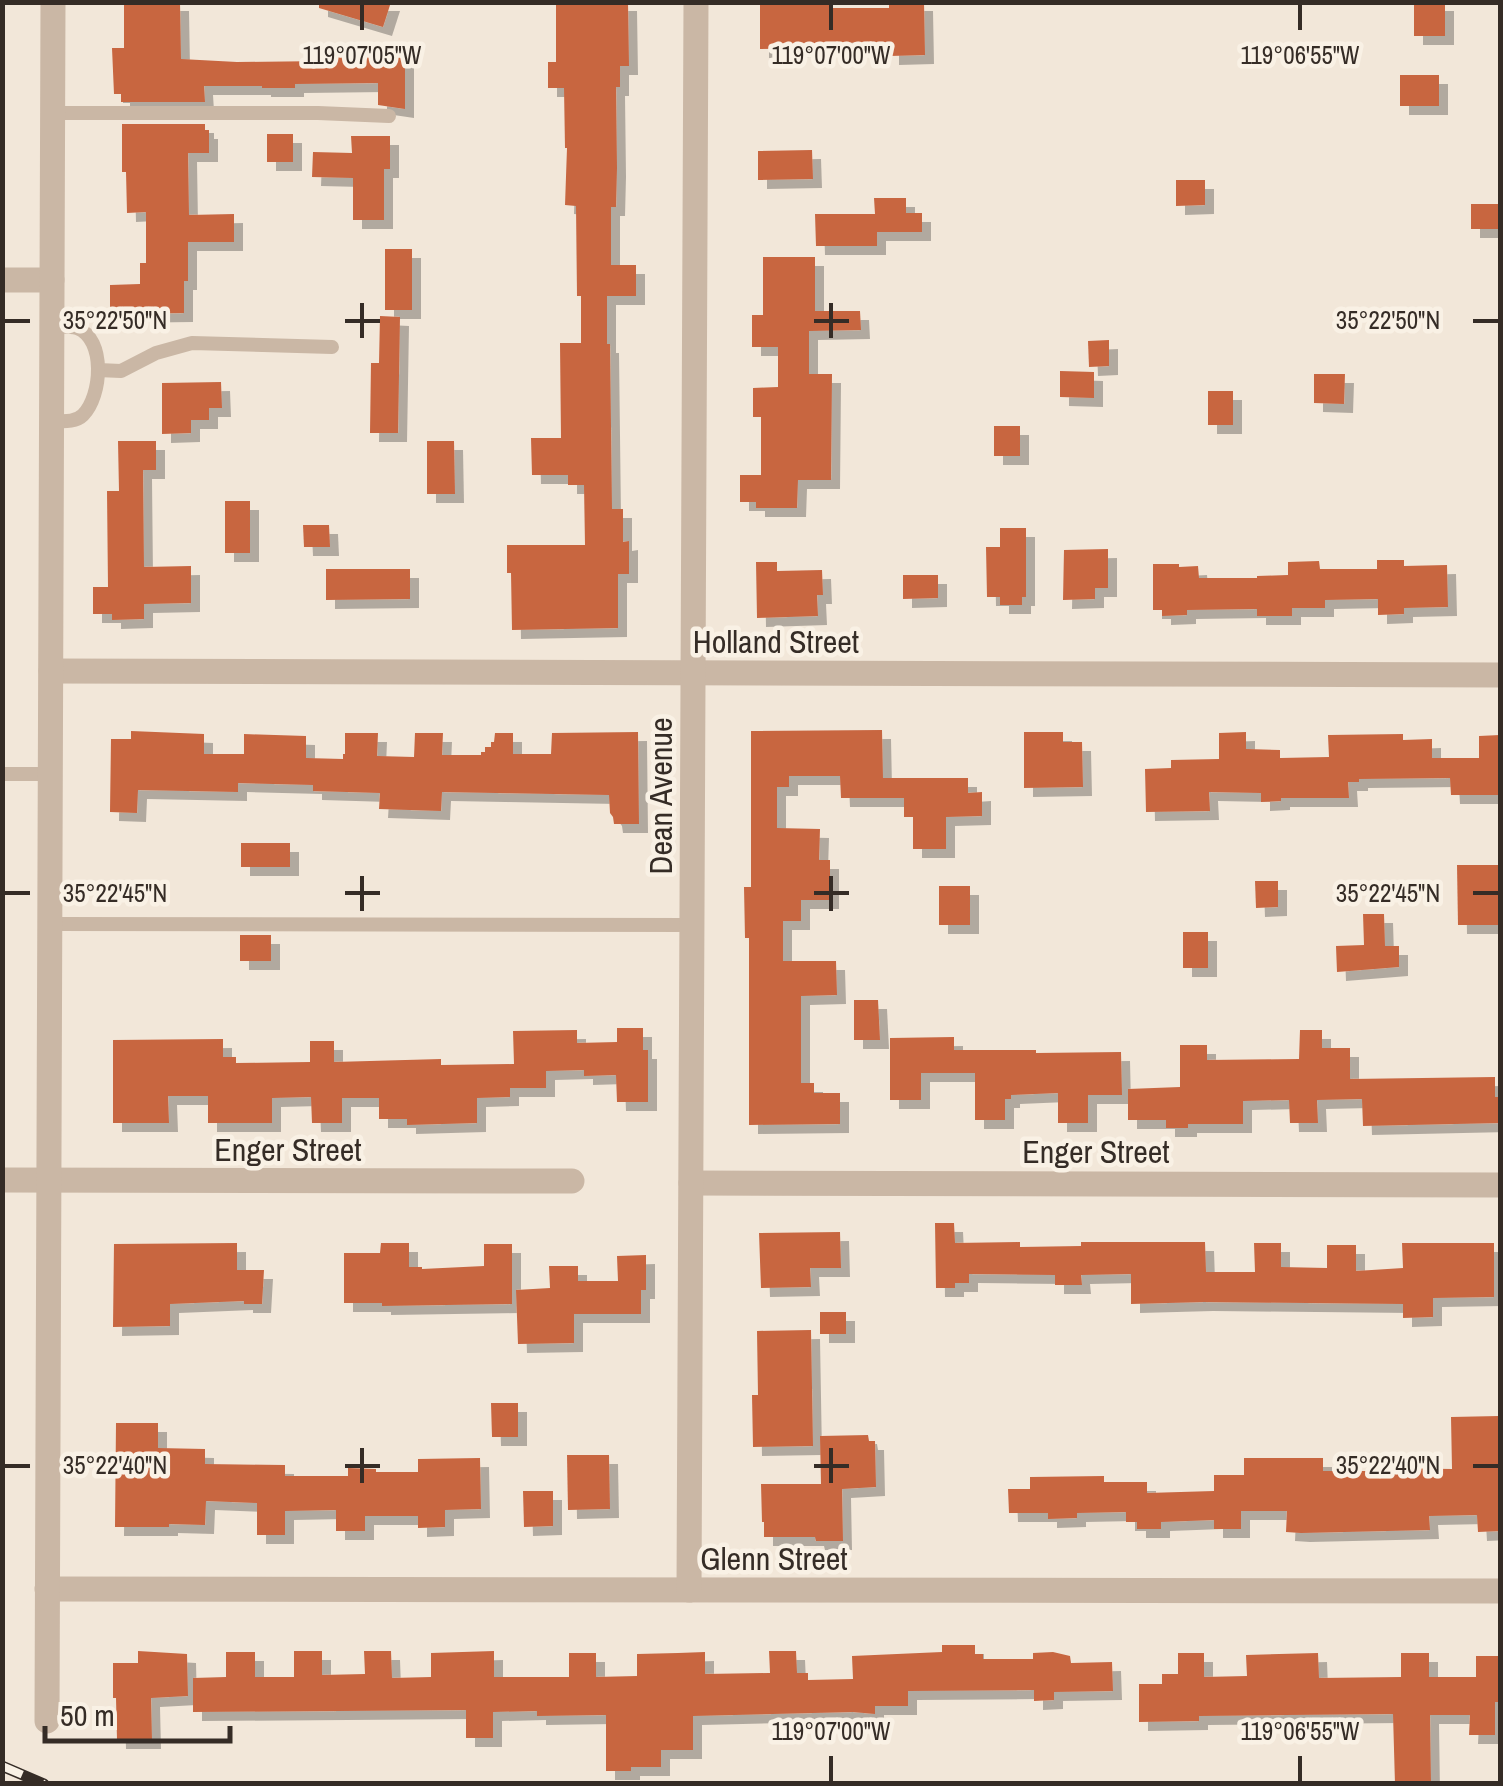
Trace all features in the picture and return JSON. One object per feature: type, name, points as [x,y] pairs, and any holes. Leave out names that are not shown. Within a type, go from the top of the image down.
[{"type":"street","points":[[47,1721],[53,2]]},
{"type":"street","name":"Dean Avenue","points":[[689,1590],[696,2]]},
{"type":"street","points":[[2,280],[52,280]]},
{"type":"street","name":"Holland Street","points":[[51,671],[1500,675]]},
{"type":"street","name":"Enger Street","points":[[2,1180],[572,1182]]},
{"type":"street","name":"Enger Street","points":[[691,1183],[1500,1185]]},
{"type":"street","name":"Glenn Street","points":[[47,1589],[1500,1591]]},
{"type":"lane","points":[[52,114],[389,116]]},
{"type":"lane","points":[[52,326],[76,328],[89,336],[96,348],[98,370],[93,398],[83,415],[70,422],[52,422]]},
{"type":"lane","points":[[98,370],[121,371],[156,353],[192,343],[332,347]]},
{"type":"lane","points":[[2,774],[50,774]]},
{"type":"lane","points":[[50,924],[692,925]]},
{"type":"building","points":[[124,2],[180,2],[181,59],[325,61],[325,55],[405,53],[405,109],[378,105],[378,83],[295,84],[295,88],[204,86],[205,102],[121,102],[121,94],[114,94],[112,48],[124,48]]},
{"type":"building","points":[[319,2],[391,2],[383,27],[319,8]]},
{"type":"building","points":[[556,2],[628,2],[629,66],[620,66],[620,87],[616,87],[616,207],[611,207],[611,265],[636,265],[636,296],[607,296],[607,344],[612,509],[623,509],[623,542],[629,541],[629,574],[618,574],[618,628],[512,630],[507,545],[585,545],[584,485],[568,485],[568,475],[532,475],[531,438],[561,438],[560,343],[581,343],[576,206],[565,205],[564,88],[548,88],[548,62],[556,62]]},
{"type":"building","points":[[760,2],[833,2],[833,8],[889,8],[889,2],[924,2],[925,55],[890,56],[890,42],[760,49]]},
{"type":"building","points":[[1414,2],[1445,2],[1445,36],[1414,36]]},
{"type":"building","points":[[1400,75],[1439,75],[1439,106],[1400,106]]},
{"type":"building","points":[[122,124],[205,124],[205,130],[209,130],[209,153],[188,153],[189,215],[234,214],[234,242],[188,242],[184,313],[110,314],[110,285],[140,284],[140,263],[146,263],[146,212],[127,213]]},
{"type":"building","points":[[267,134],[293,134],[293,162],[267,162]]},
{"type":"building","points":[[351,136],[390,136],[390,169],[384,169],[384,220],[353,220],[353,178],[312,177],[313,152],[352,153]]},
{"type":"building","points":[[812,150],[813,179],[758,180],[758,151]]},
{"type":"building","points":[[1176,180],[1205,180],[1205,205],[1176,206]]},
{"type":"building","points":[[874,198],[906,198],[906,213],[922,213],[922,232],[877,232],[877,246],[816,246],[815,214],[875,214]]},
{"type":"building","points":[[1471,204],[1500,204],[1500,229],[1471,229]]},
{"type":"building","points":[[385,249],[412,249],[412,310],[385,310]]},
{"type":"building","points":[[763,257],[815,257],[815,311],[860,311],[861,330],[809,331],[809,374],[832,374],[831,480],[798,480],[797,508],[756,508],[756,502],[740,502],[740,475],[761,475],[761,417],[753,417],[753,388],[778,387],[778,347],[752,347],[752,315],[763,315]]},
{"type":"building","points":[[380,316],[400,317],[398,433],[370,433],[371,363],[379,363]]},
{"type":"building","points":[[1109,340],[1109,366],[1089,367],[1088,341]]},
{"type":"building","points":[[1060,371],[1094,372],[1094,398],[1060,397]]},
{"type":"building","points":[[1314,374],[1345,374],[1344,404],[1314,403]]},
{"type":"building","points":[[221,382],[222,408],[209,408],[209,420],[191,420],[191,433],[162,434],[162,383]]},
{"type":"building","points":[[1208,391],[1233,391],[1233,425],[1208,425]]},
{"type":"building","points":[[994,426],[1020,426],[1020,456],[994,456]]},
{"type":"building","points":[[118,441],[156,441],[156,470],[143,470],[144,567],[191,566],[191,603],[144,604],[144,619],[112,620],[112,614],[93,614],[93,587],[108,587],[107,491],[119,491]]},
{"type":"building","points":[[427,441],[454,441],[455,494],[427,494]]},
{"type":"building","points":[[225,501],[250,501],[250,553],[225,553]]},
{"type":"building","points":[[303,525],[329,525],[330,547],[304,547]]},
{"type":"building","points":[[1000,528],[1026,528],[1026,597],[1022,597],[1022,605],[1000,605],[1000,597],[987,597],[986,547],[1000,547]]},
{"type":"building","points":[[1108,549],[1108,588],[1095,588],[1095,599],[1063,600],[1064,550]]},
{"type":"building","points":[[1377,560],[1404,560],[1404,566],[1447,565],[1448,607],[1404,608],[1404,614],[1378,615],[1378,599],[1325,600],[1325,608],[1292,608],[1292,616],[1257,616],[1257,609],[1187,610],[1187,615],[1162,616],[1162,610],[1153,610],[1153,564],[1198,566],[1199,578],[1257,578],[1288,575],[1288,562],[1319,561],[1320,569],[1377,569]]},
{"type":"building","points":[[756,562],[777,562],[777,571],[822,570],[823,595],[817,595],[818,616],[757,618]]},
{"type":"building","points":[[326,569],[410,569],[410,599],[326,600]]},
{"type":"building","points":[[903,575],[938,575],[938,598],[903,599]]},
{"type":"building","points":[[882,730],[883,778],[968,778],[968,793],[982,792],[982,816],[946,817],[946,849],[913,849],[913,817],[904,817],[904,798],[841,798],[840,776],[789,776],[789,787],[777,787],[777,828],[820,829],[819,860],[830,860],[830,900],[801,900],[801,921],[783,921],[783,961],[836,961],[837,995],[801,996],[801,1083],[814,1083],[814,1093],[840,1093],[840,1124],[749,1125],[749,938],[745,938],[744,887],[751,887],[751,731]]},
{"type":"building","points":[[131,731],[204,734],[204,754],[244,754],[244,734],[306,736],[306,758],[343,759],[345,733],[378,733],[377,756],[414,757],[415,733],[443,733],[442,755],[481,755],[485,747],[491,747],[495,733],[513,733],[513,754],[551,754],[552,733],[638,732],[639,824],[614,824],[609,795],[442,792],[441,811],[379,809],[380,793],[313,791],[313,785],[238,783],[238,792],[138,790],[137,813],[110,812],[111,739],[131,739]]},
{"type":"building","points":[[1024,732],[1063,732],[1063,742],[1082,742],[1083,787],[1024,788]]},
{"type":"building","points":[[1246,732],[1246,749],[1280,750],[1280,758],[1329,757],[1328,735],[1403,734],[1403,740],[1432,739],[1432,758],[1479,758],[1479,736],[1500,735],[1500,795],[1451,795],[1450,778],[1359,779],[1348,782],[1349,798],[1281,798],[1261,802],[1261,793],[1209,792],[1210,811],[1146,812],[1145,769],[1171,768],[1171,760],[1219,759],[1219,733]]},
{"type":"building","points":[[241,843],[290,843],[290,867],[241,867]]},
{"type":"building","points":[[1457,865],[1500,865],[1500,925],[1458,925]]},
{"type":"building","points":[[1255,881],[1278,881],[1278,907],[1256,908]]},
{"type":"building","points":[[939,886],[970,886],[970,925],[939,925]]},
{"type":"building","points":[[1363,914],[1384,914],[1385,946],[1399,946],[1399,967],[1337,972],[1336,946],[1364,945]]},
{"type":"building","points":[[1183,932],[1208,932],[1208,968],[1183,968]]},
{"type":"building","points":[[240,935],[271,935],[271,961],[240,961]]},
{"type":"building","points":[[854,1000],[878,1000],[880,1040],[854,1040]]},
{"type":"building","points":[[617,1028],[643,1028],[643,1050],[648,1050],[648,1102],[617,1102],[616,1075],[584,1076],[584,1070],[546,1071],[546,1088],[510,1088],[510,1097],[477,1098],[477,1123],[407,1125],[407,1119],[379,1119],[379,1098],[342,1098],[342,1123],[312,1123],[311,1097],[272,1098],[272,1123],[208,1123],[208,1096],[168,1096],[169,1123],[113,1123],[113,1040],[223,1039],[223,1057],[236,1057],[236,1063],[310,1062],[310,1041],[334,1041],[334,1062],[441,1059],[441,1065],[514,1064],[513,1031],[577,1030],[577,1043],[617,1042]]},
{"type":"building","points":[[1300,1030],[1322,1030],[1322,1048],[1350,1048],[1350,1079],[1495,1077],[1500,1123],[1363,1126],[1362,1099],[1317,1100],[1318,1123],[1290,1123],[1289,1100],[1243,1101],[1243,1124],[1166,1128],[1166,1120],[1128,1120],[1128,1089],[1180,1087],[1180,1045],[1207,1045],[1207,1060],[1299,1059]]},
{"type":"building","points":[[954,1037],[954,1050],[1121,1052],[1122,1095],[1088,1095],[1088,1123],[1058,1123],[1058,1093],[1011,1095],[1011,1099],[1005,1099],[1005,1120],[975,1120],[975,1073],[921,1073],[921,1100],[890,1100],[890,1038]]},
{"type":"building","points":[[935,1223],[954,1223],[955,1243],[1020,1242],[1020,1247],[1081,1246],[1081,1242],[1205,1242],[1206,1272],[1255,1272],[1254,1243],[1281,1243],[1281,1267],[1327,1268],[1327,1245],[1356,1245],[1356,1271],[1403,1268],[1402,1243],[1494,1243],[1494,1297],[1433,1298],[1433,1317],[1403,1318],[1403,1304],[1131,1304],[1131,1274],[1081,1275],[1082,1285],[1055,1285],[1055,1275],[969,1274],[969,1283],[936,1288]]},
{"type":"building","points":[[840,1232],[841,1268],[810,1268],[811,1287],[761,1288],[759,1233]]},
{"type":"building","points":[[237,1243],[237,1270],[264,1270],[262,1304],[170,1304],[170,1326],[113,1327],[114,1244]]},
{"type":"building","points":[[381,1243],[409,1243],[409,1267],[422,1269],[484,1266],[484,1244],[512,1244],[512,1304],[344,1303],[344,1253],[380,1253]]},
{"type":"building","points":[[646,1255],[641,1314],[574,1314],[574,1343],[518,1344],[516,1290],[550,1288],[549,1266],[578,1266],[578,1281],[618,1281],[617,1256]]},
{"type":"building","points":[[820,1312],[846,1312],[846,1334],[820,1334]]},
{"type":"building","points":[[811,1330],[813,1446],[753,1447],[752,1395],[758,1395],[757,1331]]},
{"type":"building","points":[[491,1403],[518,1403],[518,1437],[492,1437]]},
{"type":"building","points":[[1499,1416],[1500,1531],[1478,1532],[1477,1515],[1429,1516],[1430,1530],[1301,1533],[1286,1532],[1287,1511],[1241,1511],[1241,1529],[1214,1529],[1214,1520],[1161,1522],[1161,1529],[1137,1529],[1137,1522],[1126,1522],[1126,1512],[1077,1513],[1077,1518],[1048,1519],[1048,1513],[1009,1513],[1008,1489],[1030,1489],[1030,1477],[1104,1476],[1104,1482],[1147,1482],[1147,1493],[1214,1491],[1214,1475],[1244,1475],[1244,1458],[1323,1458],[1323,1471],[1452,1469],[1451,1417]]},
{"type":"building","points":[[116,1423],[158,1423],[158,1448],[205,1449],[205,1464],[285,1465],[285,1476],[348,1476],[348,1468],[418,1472],[418,1459],[480,1458],[481,1509],[445,1510],[445,1527],[418,1528],[418,1516],[365,1516],[365,1531],[336,1531],[336,1510],[285,1511],[285,1535],[257,1535],[257,1503],[206,1501],[205,1525],[115,1527]]},
{"type":"building","points":[[868,1435],[869,1441],[875,1441],[876,1487],[842,1489],[843,1541],[764,1537],[761,1484],[821,1484],[820,1436]]},
{"type":"building","points":[[567,1455],[609,1455],[610,1509],[568,1510]]},
{"type":"building","points":[[523,1491],[553,1491],[553,1526],[524,1527]]},
{"type":"building","points":[[942,1645],[975,1645],[975,1654],[983,1654],[983,1659],[1033,1659],[1033,1653],[1053,1652],[1070,1656],[1071,1663],[1112,1662],[1113,1691],[1054,1692],[1054,1700],[1034,1701],[1034,1690],[908,1691],[908,1706],[875,1706],[875,1714],[693,1716],[693,1750],[661,1750],[661,1767],[631,1767],[631,1771],[606,1771],[606,1715],[493,1712],[493,1738],[466,1738],[466,1710],[193,1712],[193,1678],[226,1677],[226,1652],[255,1652],[255,1677],[294,1677],[294,1651],[322,1651],[322,1675],[365,1674],[364,1651],[391,1651],[392,1678],[431,1677],[431,1653],[494,1651],[494,1677],[569,1677],[569,1653],[596,1653],[596,1677],[637,1676],[637,1654],[705,1652],[705,1674],[770,1673],[769,1651],[796,1651],[797,1673],[808,1673],[808,1680],[853,1679],[852,1656],[942,1652]]},
{"type":"building","points":[[138,1651],[187,1654],[188,1696],[151,1698],[152,1740],[117,1740],[113,1663],[138,1663]]},
{"type":"building","points":[[1178,1653],[1204,1653],[1204,1677],[1247,1676],[1246,1655],[1318,1653],[1319,1678],[1401,1677],[1401,1653],[1429,1653],[1429,1677],[1476,1677],[1476,1656],[1500,1656],[1495,1735],[1469,1735],[1470,1715],[1430,1715],[1431,1784],[1395,1784],[1393,1714],[1199,1716],[1199,1721],[1139,1722],[1139,1684],[1162,1684],[1162,1674],[1178,1674]]},
{"type":"railway","points":[[2,1766],[44,1784]]}]
